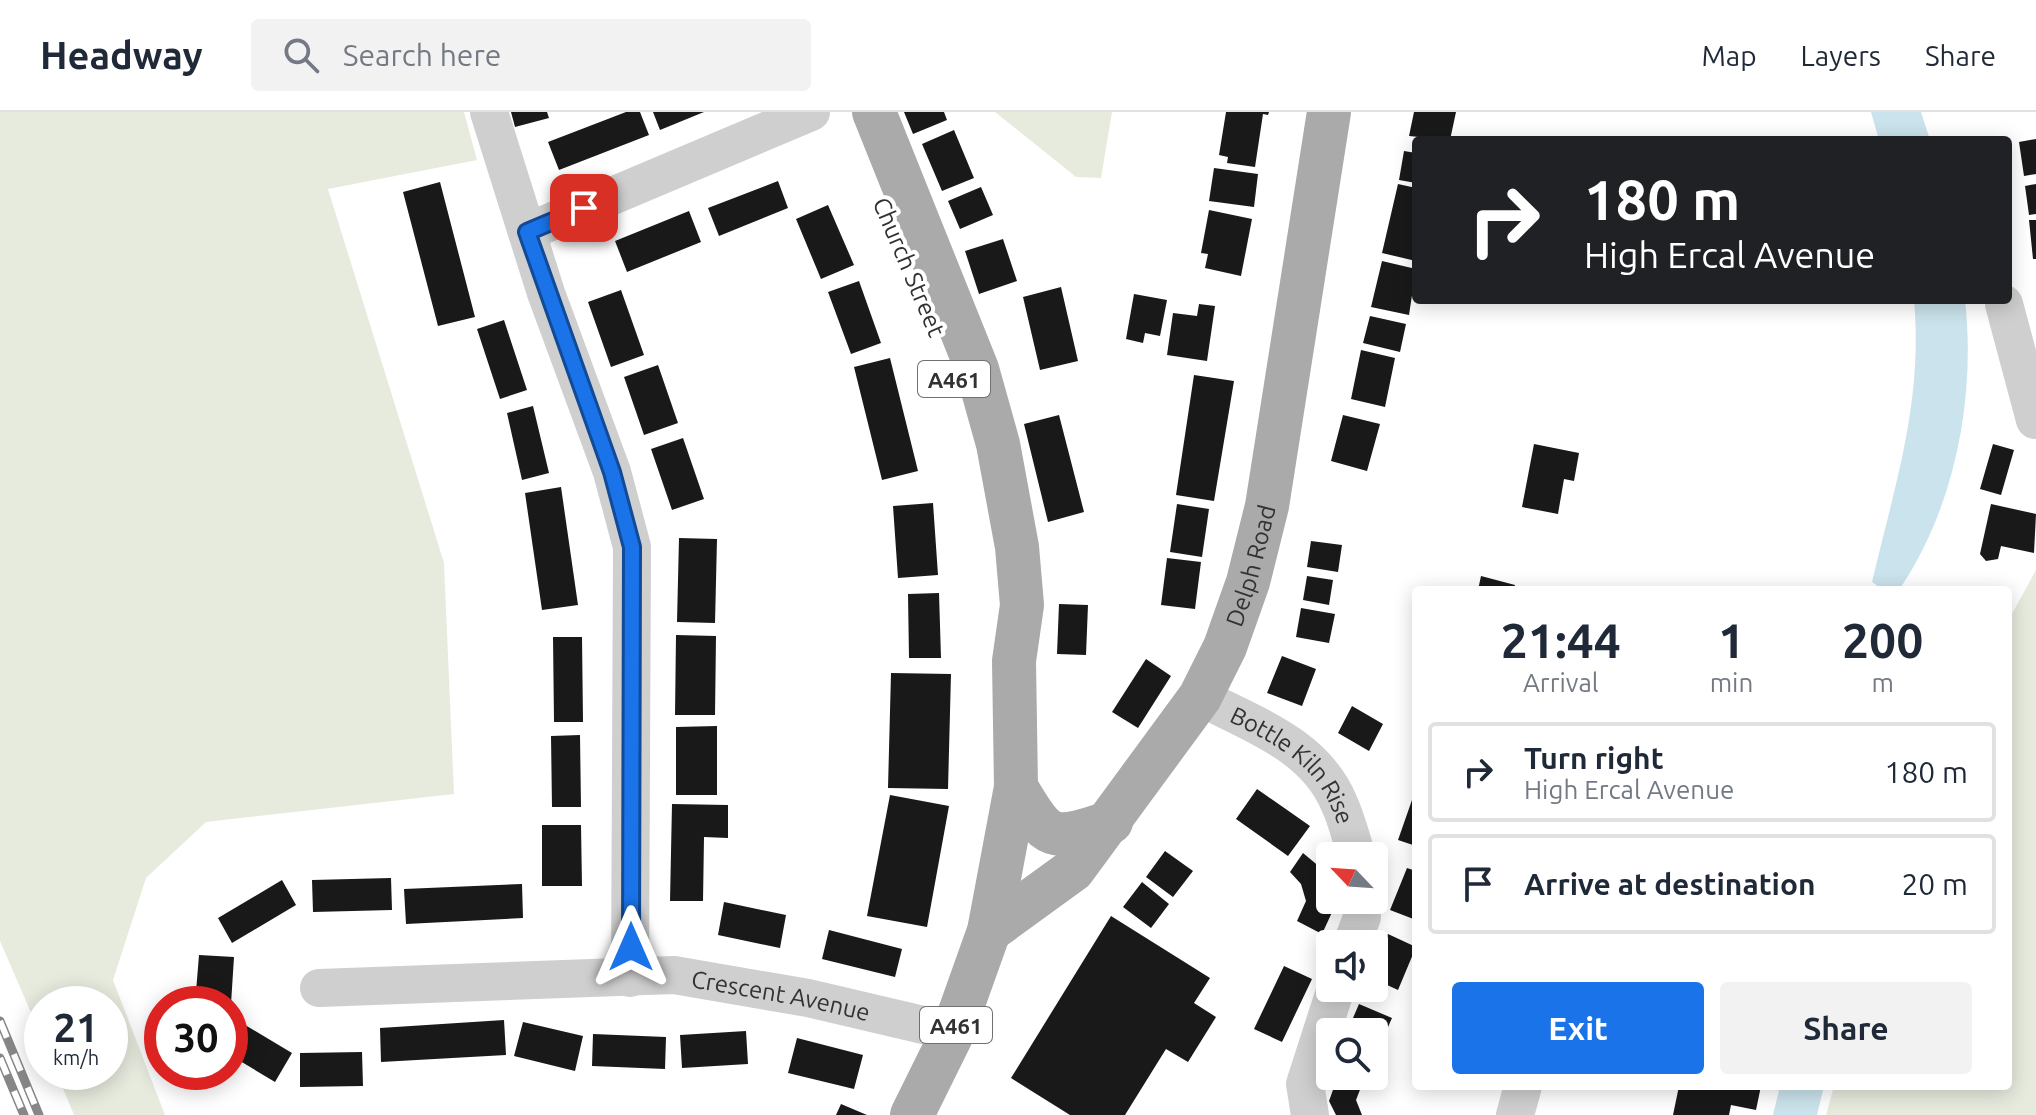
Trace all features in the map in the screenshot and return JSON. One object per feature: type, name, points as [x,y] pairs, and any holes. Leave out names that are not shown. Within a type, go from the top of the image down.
[{"type":"main road","name":"Church Street","points":[[843,112],[948,359],[971,437],[1014,661]]},
{"type":"main road","name":"Church Street","points":[[874,112],[972,356],[998,444],[1017,547],[1022,605],[1014,661],[1016,787],[989,931]]},
{"type":"main road","name":"Delph Road","points":[[989,931],[1073,870],[1200,697],[1225,647],[1248,582],[1267,506],[1329,112]]},
{"type":"main road","points":[[1016,787],[1039,826],[1067,836],[1104,830]]},
{"type":"main road","points":[[1001,866],[1033,866],[1104,830]]},
{"type":"main road","name":"A461","points":[[912,1115],[953,1032],[989,931]]},
{"type":"street","points":[[489,112],[527,232],[612,472],[632,547],[630,978]]},
{"type":"street","points":[[527,232],[811,112]]},
{"type":"street","points":[[2004,304],[2030,377],[2035,420]]},
{"type":"street","name":"Bottle Kiln Rise","points":[[1200,697],[1296,747],[1321,772],[1339,802],[1352,842]]},
{"type":"street","name":"Crescent Avenue","points":[[319,988],[674,975],[778,993],[953,1032]]},
{"type":"street","points":[[1310,1115],[1305,1084],[1331,1002]]},
{"type":"street","points":[[1515,1115],[1522,1090]]},
{"type":"shaded area","points":[[0,112],[464,112],[477,160],[328,189],[444,563],[454,794],[206,822],[146,878],[113,980],[115,986],[24,986],[24,996],[0,941]]},
{"type":"shaded area","points":[[995,112],[1112,112],[1101,178],[1076,177]]},
{"type":"shaded area","points":[[2036,570],[2036,1115],[1826,1115],[1833,1090],[2012,1090],[2012,614]]},
{"type":"shaded area","points":[[128,1019],[144,1060],[144,1090],[155,1090],[165,1115],[74,1115],[64,1090],[128,1090]]},
{"type":"water","points":[[1871,112],[1921,112],[1929,136],[1878,136]]},
{"type":"water","points":[[1914,304],[1965,304],[1968,337],[1964,413],[1947,488],[1934,524],[1901,586],[1878,586],[1872,582],[1905,443],[1911,409],[1916,338]]},
{"type":"water","points":[[1779,1090],[1823,1090],[1817,1115],[1773,1115]]},
{"type":"building","points":[[511,112],[547,112],[549,118],[515,127]]},
{"type":"building","points":[[626,112],[640,112],[649,135],[559,170],[548,142]]},
{"type":"building","points":[[653,112],[704,112],[660,130]]},
{"type":"building","points":[[904,112],[944,112],[947,120],[913,134]]},
{"type":"building","points":[[1226,112],[1269,112],[1268,115],[1263,114],[1255,167],[1227,163],[1228,157],[1219,155]]},
{"type":"building","points":[[1414,112],[1456,112],[1451,136],[1409,136]]},
{"type":"building","points":[[954,130],[974,178],[942,191],[922,144]]},
{"type":"building","points":[[2036,139],[2036,174],[2024,176],[2019,142]]},
{"type":"building","points":[[1404,151],[1412,152],[1412,182],[1399,180]]},
{"type":"building","points":[[1214,168],[1258,174],[1254,207],[1209,201]]},
{"type":"building","points":[[778,181],[788,208],[719,236],[708,208]]},
{"type":"building","points":[[440,182],[475,317],[438,326],[403,192]]},
{"type":"building","points":[[1398,184],[1412,187],[1412,260],[1382,253]]},
{"type":"building","points":[[2036,184],[2036,214],[2029,215],[2025,186]]},
{"type":"building","points":[[981,187],[993,215],[960,229],[948,201]]},
{"type":"building","points":[[828,205],[854,265],[821,279],[796,219]]},
{"type":"building","points":[[1209,210],[1252,219],[1241,276],[1205,268],[1208,254],[1201,253]]},
{"type":"building","points":[[689,211],[701,242],[627,272],[615,241]]},
{"type":"building","points":[[2029,220],[2036,220],[2036,259],[2033,259]]},
{"type":"building","points":[[1003,239],[1017,281],[979,294],[965,251]]},
{"type":"building","points":[[1382,261],[1412,268],[1409,315],[1371,307]]},
{"type":"building","points":[[859,281],[881,343],[851,354],[828,292]]},
{"type":"building","points":[[1061,287],[1078,361],[1040,370],[1023,297]]},
{"type":"building","points":[[621,290],[644,355],[611,367],[588,302]]},
{"type":"building","points":[[1134,294],[1167,300],[1160,336],[1145,333],[1143,343],[1126,339]]},
{"type":"building","points":[[1199,304],[1215,306],[1207,361],[1167,355],[1173,313],[1197,316]]},
{"type":"building","points":[[1370,316],[1406,324],[1400,352],[1363,343]]},
{"type":"building","points":[[504,320],[527,390],[500,399],[477,329]]},
{"type":"building","points":[[1361,350],[1395,358],[1385,407],[1351,399]]},
{"type":"building","points":[[890,358],[918,471],[882,480],[854,367]]},
{"type":"building","points":[[658,365],[678,423],[644,435],[624,377]]},
{"type":"building","points":[[1194,375],[1234,381],[1214,501],[1176,495]]},
{"type":"building","points":[[533,406],[549,473],[522,480],[507,413]]},
{"type":"building","points":[[1059,415],[1084,512],[1048,522],[1024,424]]},
{"type":"building","points":[[1343,415],[1380,424],[1367,471],[1331,461]]},
{"type":"building","points":[[683,438],[704,499],[672,510],[651,449]]},
{"type":"building","points":[[1534,444],[1579,453],[1574,481],[1564,479],[1558,514],[1522,507]]},
{"type":"building","points":[[1993,444],[2014,450],[2001,495],[1980,489]]},
{"type":"building","points":[[561,487],[578,605],[542,610],[525,493]]},
{"type":"building","points":[[933,503],[938,575],[898,578],[893,506]]},
{"type":"building","points":[[1177,504],[1209,509],[1202,557],[1170,552]]},
{"type":"building","points":[[1991,504],[2036,514],[2034,553],[2001,546],[1998,559],[1986,561],[1980,554]]},
{"type":"building","points":[[679,538],[717,539],[715,623],[677,622]]},
{"type":"building","points":[[1311,541],[1342,545],[1338,572],[1307,567]]},
{"type":"building","points":[[1167,558],[1201,562],[1195,609],[1161,605]]},
{"type":"building","points":[[1307,576],[1333,580],[1329,605],[1303,600]]},
{"type":"building","points":[[1481,576],[1515,585],[1515,586],[1479,586]]},
{"type":"building","points":[[939,593],[941,658],[909,658],[908,594]]},
{"type":"building","points":[[1059,604],[1088,605],[1086,655],[1057,654]]},
{"type":"building","points":[[1301,608],[1335,614],[1329,643],[1296,637]]},
{"type":"building","points":[[676,635],[716,636],[715,715],[675,715]]},
{"type":"building","points":[[553,637],[582,637],[583,722],[554,722]]},
{"type":"building","points":[[1282,656],[1316,669],[1302,706],[1267,693]]},
{"type":"building","points":[[1146,659],[1171,676],[1138,728],[1112,712]]},
{"type":"building","points":[[891,673],[951,674],[948,789],[888,788]]},
{"type":"building","points":[[1352,706],[1383,724],[1369,751],[1338,733]]},
{"type":"building","points":[[717,726],[717,795],[676,795],[676,727]]},
{"type":"building","points":[[580,735],[581,807],[552,807],[551,736]]},
{"type":"building","points":[[1257,789],[1310,826],[1288,856],[1236,819]]},
{"type":"building","points":[[890,795],[949,806],[927,927],[867,916]]},
{"type":"building","points":[[1412,800],[1412,845],[1398,840]]},
{"type":"building","points":[[672,804],[728,805],[728,838],[704,837],[703,901],[670,901]]},
{"type":"building","points":[[542,825],[581,825],[582,886],[542,886]]},
{"type":"building","points":[[1165,851],[1193,871],[1173,897],[1146,877]]},
{"type":"building","points":[[1303,853],[1316,864],[1316,914],[1331,914],[1324,930],[1316,931],[1297,921],[1306,901],[1301,884],[1290,872]]},
{"type":"building","points":[[1407,868],[1412,870],[1412,918],[1390,910]]},
{"type":"building","points":[[391,878],[392,910],[313,912],[312,880]]},
{"type":"building","points":[[282,880],[296,905],[232,943],[218,918]]},
{"type":"building","points":[[1142,882],[1169,904],[1151,928],[1123,907]]},
{"type":"building","points":[[522,884],[523,918],[406,924],[404,889]]},
{"type":"building","points":[[724,902],[786,915],[780,948],[718,935]]},
{"type":"building","points":[[1111,916],[1210,978],[1194,1003],[1216,1017],[1188,1062],[1166,1049],[1125,1115],[1070,1115],[1011,1078]]},
{"type":"building","points":[[829,930],[902,949],[895,977],[822,959]]},
{"type":"building","points":[[1388,934],[1412,945],[1412,957],[1398,990],[1388,985]]},
{"type":"building","points":[[199,955],[234,957],[232,986],[196,986]]},
{"type":"building","points":[[1284,966],[1312,979],[1282,1042],[1254,1029]]},
{"type":"building","points":[[1359,1004],[1392,1018],[1388,1027],[1388,1018],[1353,1018]]},
{"type":"building","points":[[504,1020],[506,1055],[381,1062],[380,1028]]},
{"type":"building","points":[[523,1022],[583,1036],[575,1071],[514,1056]]},
{"type":"building","points":[[248,1027],[292,1053],[275,1082],[248,1066]]},
{"type":"building","points":[[746,1031],[748,1064],[682,1068],[680,1035]]},
{"type":"building","points":[[593,1034],[666,1037],[665,1069],[592,1066]]},
{"type":"building","points":[[797,1038],[863,1055],[854,1089],[788,1073]]},
{"type":"building","points":[[362,1052],[363,1086],[300,1087],[300,1053]]},
{"type":"building","points":[[1333,1090],[1360,1090],[1356,1100],[1362,1115],[1336,1115],[1329,1101]]},
{"type":"building","points":[[1678,1090],[1760,1090],[1756,1110],[1731,1105],[1729,1115],[1673,1115]]},
{"type":"building","points":[[841,1104],[867,1115],[836,1115]]},
{"type":"railway","points":[[0,1021],[39,1115]]},
{"type":"railway","points":[[0,1058],[24,1115]]},
{"type":"route","points":[[584,208],[527,232],[546,293],[612,472],[632,547],[631,947]]}]
